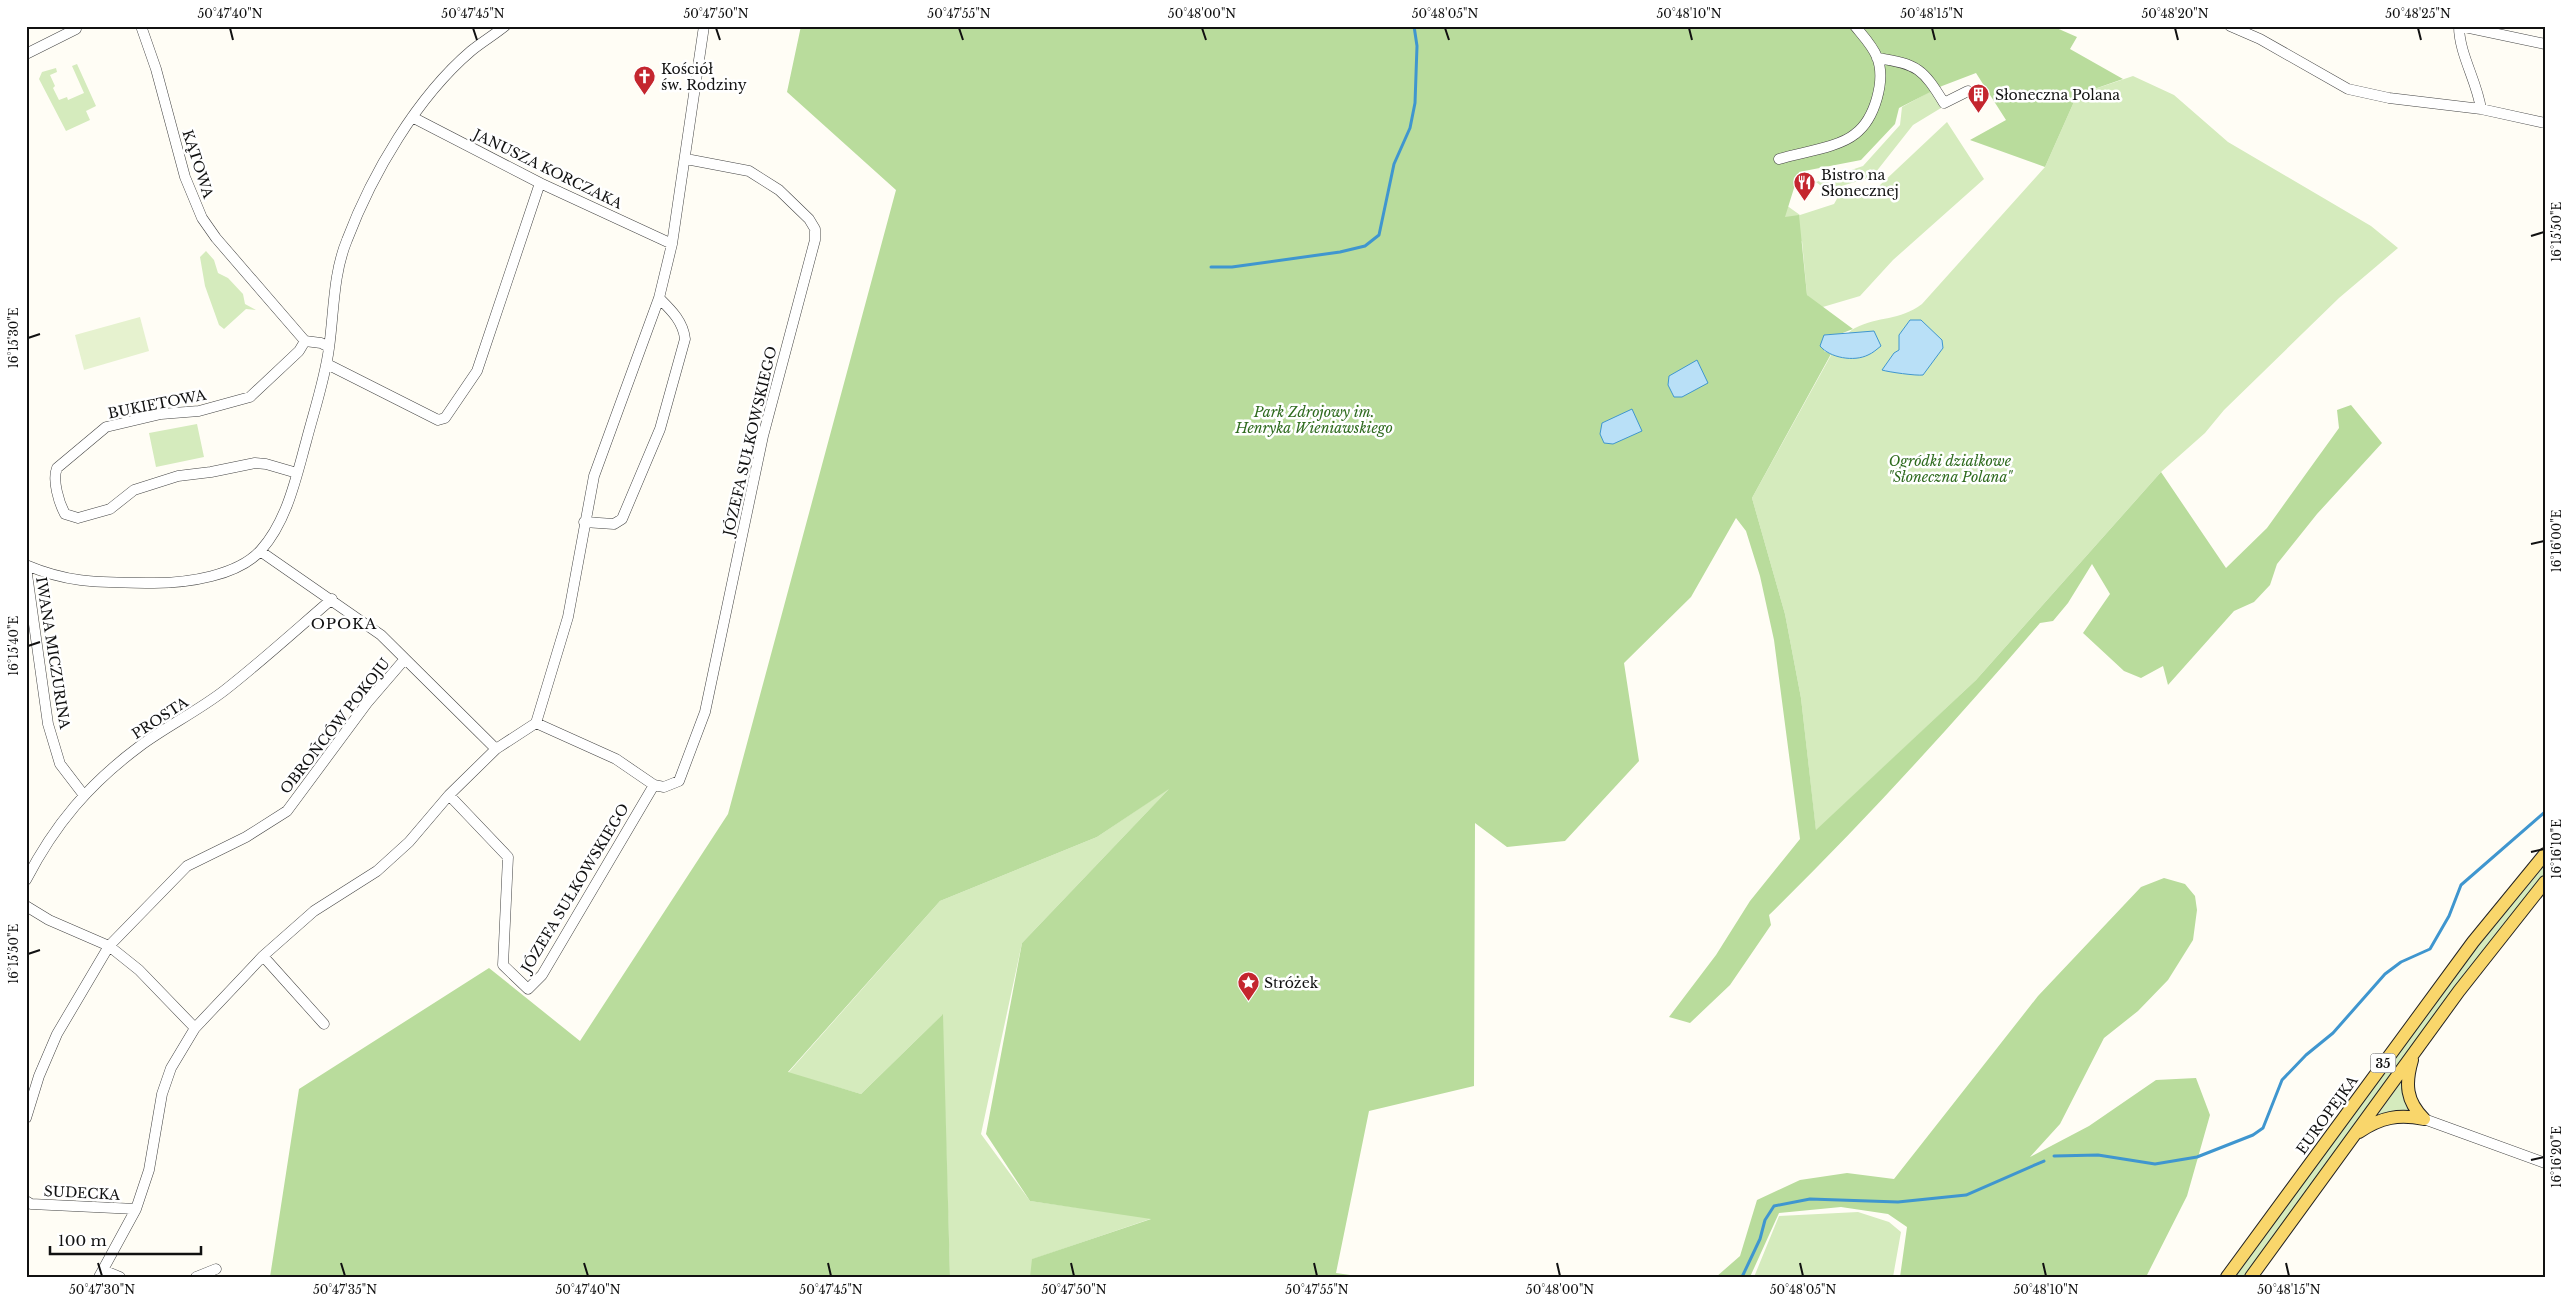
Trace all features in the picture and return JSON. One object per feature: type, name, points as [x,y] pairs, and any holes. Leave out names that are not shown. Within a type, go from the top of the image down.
[{"type":"main road","name":"EUROPEJKA","points":[[2227,1277],[2473,942],[2545,854]]},
{"type":"main road","name":"35","points":[[2251,1277],[2413,1054],[2545,882]]},
{"type":"main road","points":[[2413,1054],[2407,1079],[2408,1096],[2424,1119]]},
{"type":"main road","points":[[2353,1136],[2371,1124],[2392,1116],[2424,1119]]},
{"type":"street","name":"KĄTOWA","points":[[141,26],[156,69],[185,177],[202,218],[216,238],[305,341]]},
{"type":"street","points":[[26,566],[68,580],[172,583],[216,575],[244,562],[260,551],[276,528],[297,473],[327,364],[338,268],[346,241],[377,172],[412,117],[470,52],[505,26]]},
{"type":"street","points":[[120,1277],[101,1274],[136,1209],[148,1170],[170,1068],[195,1028],[263,956],[314,911],[377,871],[409,842],[449,795],[496,749],[536,723],[568,617],[594,476],[659,298],[672,244],[686,159],[704,26]]},
{"type":"street","points":[[1779,159],[1839,142],[1855,135],[1868,121],[1876,100],[1880,74],[1877,58],[1867,40],[1854,26]]},
{"type":"street","points":[[2230,26],[2260,40],[2348,89],[2389,98],[2481,109],[2545,123]]},
{"type":"street","points":[[2481,109],[2478,91],[2459,39],[2459,26],[2545,44]]},
{"type":"street","points":[[26,54],[76,29]]},
{"type":"street","points":[[1877,58],[1908,63],[1927,75],[1944,103],[1968,91]]},
{"type":"street","name":"JANUSZA KORCZAKA","points":[[412,117],[540,183],[672,244]]},
{"type":"street","name":"JÓZEFA SUŁKOWSKIEGO","points":[[449,795],[508,857],[503,965],[528,989],[542,974],[654,785],[664,787],[679,781],[705,712],[763,436],[815,240],[815,229],[809,218],[779,190],[749,171],[686,159]]},
{"type":"street","points":[[327,364],[438,420],[445,418],[477,371],[540,183]]},
{"type":"street","points":[[584,522],[614,524],[622,519],[660,429],[685,339],[684,329],[675,314],[659,298]]},
{"type":"street","points":[[305,341],[321,342],[329,346]]},
{"type":"street","name":"BUKIETOWA","points":[[297,473],[266,464],[255,463],[211,472],[178,476],[134,490],[110,509],[78,518],[65,514],[54,475],[57,468],[106,427],[161,414],[199,411],[250,397],[299,350],[305,341]]},
{"type":"street","points":[[260,551],[332,599],[381,635],[404,660],[496,749]]},
{"type":"street","name":"IWANA MICZURINA","points":[[26,566],[48,724],[60,764],[83,794]]},
{"type":"street","name":"PROSTA","points":[[26,880],[48,841],[83,794],[140,746],[188,717],[226,690],[332,599]]},
{"type":"street","name":"OBROŃCÓW POKOJU","points":[[26,1118],[39,1076],[57,1034],[109,946],[187,866],[246,837],[287,811],[367,703],[404,660]]},
{"type":"street","points":[[536,723],[616,759],[654,785]]},
{"type":"street","points":[[26,906],[50,920],[109,946],[139,970],[195,1028]]},
{"type":"street","points":[[263,956],[324,1024]]},
{"type":"street","points":[[2424,1119],[2545,1163]]},
{"type":"street","name":"SUDECKA","points":[[26,1201],[31,1204],[136,1209]]},
{"type":"street","points":[[196,1277],[216,1269]]},
{"type":"green space","name":"Park Zdrojowy im. Henryka Wieniawskiego","points":[[801,26],[2052,26],[2077,37],[2070,49],[2123,79],[2077,95],[2045,167],[1970,140],[2006,120],[1976,73],[1942,86],[1899,108],[1895,124],[1861,160],[1799,172],[1785,217],[1799,215],[1807,295],[1853,329],[1840,334],[1824,335],[1824,351],[1831,354],[1752,498],[1785,614],[1801,698],[1816,830],[1976,680],[2161,472],[2226,568],[2267,528],[2339,428],[2337,410],[2351,405],[2382,443],[2317,514],[2277,564],[2270,585],[2254,602],[2234,611],[2168,685],[2163,666],[2141,678],[2124,671],[2083,633],[2110,594],[2092,564],[2068,603],[2053,621],[2040,623],[1908,772],[1769,915],[1771,925],[1730,985],[1690,1023],[1669,1017],[1716,955],[1750,901],[1800,839],[1774,640],[1760,576],[1746,531],[1736,518],[1691,597],[1624,663],[1639,761],[1565,841],[1507,847],[1475,823],[1474,1086],[1369,1111],[1336,1273],[1364,1277],[1030,1277],[1032,1259],[1151,1219],[1030,1201],[986,1134],[1022,943],[1169,789],[1097,837],[940,901],[788,1072],[861,1094],[943,1014],[950,1277],[270,1277],[299,1089],[489,968],[580,1041],[728,814],[896,190],[787,92]]},
{"type":"green space","points":[[77,64],[96,106],[86,111],[90,120],[66,131],[39,79],[42,72],[56,68],[57,72],[50,75],[55,86],[53,88],[59,100],[67,97],[68,100],[84,93],[72,66]]},
{"type":"green space","name":"Ogródki działkowe \"Słoneczna Polana\"","points":[[2133,76],[2174,95],[2228,142],[2371,226],[2398,248],[2339,298],[2224,410],[2205,433],[2161,472],[1976,680],[1816,831],[1801,698],[1785,614],[1752,498],[1835,348],[1844,337],[1852,330],[1864,324],[1897,316],[1922,304],[2045,167],[2077,95]]},
{"type":"green space","points":[[1933,90],[1941,108],[1913,125],[1872,177],[1838,187],[1832,194],[1816,182],[1863,166],[1900,125],[1902,107]]},
{"type":"green space","points":[[1947,122],[1984,179],[1893,260],[1860,296],[1816,309],[1807,295],[1802,241],[1374,403],[1768,192],[1800,215],[1834,204],[1838,197],[1879,186]]},
{"type":"green space","points":[[206,251],[214,260],[218,273],[228,278],[243,294],[245,304],[256,310],[246,309],[224,329],[219,325],[205,286],[200,257]]},
{"type":"green space","points":[[140,317],[149,351],[84,370],[75,335]]},
{"type":"green space","points":[[197,424],[204,457],[156,467],[149,433]]},
{"type":"green space","points":[[1171,787],[1022,943],[981,1134],[1030,1201],[1153,1218],[1033,1259],[1031,1277],[950,1277],[942,1015],[861,1094],[788,1073],[940,901],[1097,837]]},
{"type":"green space","points":[[2545,865],[2545,873],[2484,949],[2243,1277],[2235,1277],[2479,945]]},
{"type":"green space","points":[[2164,878],[2185,884],[2195,896],[2197,910],[2193,940],[2168,980],[2138,1011],[2104,1038],[2060,1124],[2030,1157],[2089,1126],[2156,1080],[2196,1078],[2210,1115],[2187,1196],[2146,1277],[1900,1277],[1907,1227],[1888,1214],[1841,1207],[1779,1213],[1750,1277],[1716,1277],[1740,1256],[1757,1200],[1800,1180],[1847,1173],[1894,1179],[2038,996],[2141,887]]},
{"type":"green space","points":[[2401,1082],[2404,1099],[2409,1111],[2393,1111],[2377,1116]]},
{"type":"green space","points":[[1858,1212],[1889,1222],[1901,1232],[1893,1277],[1754,1277],[1779,1216]]},
{"type":"water","points":[[1910,320],[1921,320],[1942,340],[1943,348],[1923,375],[1902,374],[1882,370],[1894,353],[1899,350],[1899,335]]},
{"type":"water","points":[[1874,331],[1881,346],[1872,353],[1862,357],[1842,358],[1824,350],[1820,346],[1824,335]]},
{"type":"water","points":[[1697,360],[1708,383],[1682,397],[1674,397],[1668,385],[1669,376]]},
{"type":"water","points":[[1632,409],[1642,431],[1613,444],[1604,443],[1600,434],[1602,423]]},
{"type":"waterway","points":[[1211,267],[1232,267],[1340,252],[1365,246],[1379,235],[1394,164],[1410,128],[1415,103],[1417,46],[1414,26]]},
{"type":"waterway","points":[[2054,1156],[2098,1155],[2155,1164],[2197,1157],[2253,1135],[2263,1128],[2282,1080],[2306,1055],[2333,1033],[2385,974],[2401,962],[2430,949],[2449,916],[2461,885],[2545,812]]},
{"type":"waterway","points":[[1742,1277],[1760,1239],[1765,1220],[1774,1206],[1810,1199],[1898,1202],[1966,1195],[2044,1161]]},
{"type":"place","name":"Kościół św. Rodziny","points":[[645,96]]},
{"type":"place","name":"Słoneczna Polana","points":[[1979,114]]},
{"type":"place","name":"Bistro na Słonecznej","points":[[1805,202]]},
{"type":"place","name":"Stróżek","points":[[1248,1002]]},
{"type":"district","name":"OPOKA","points":[[344,623]]}]
